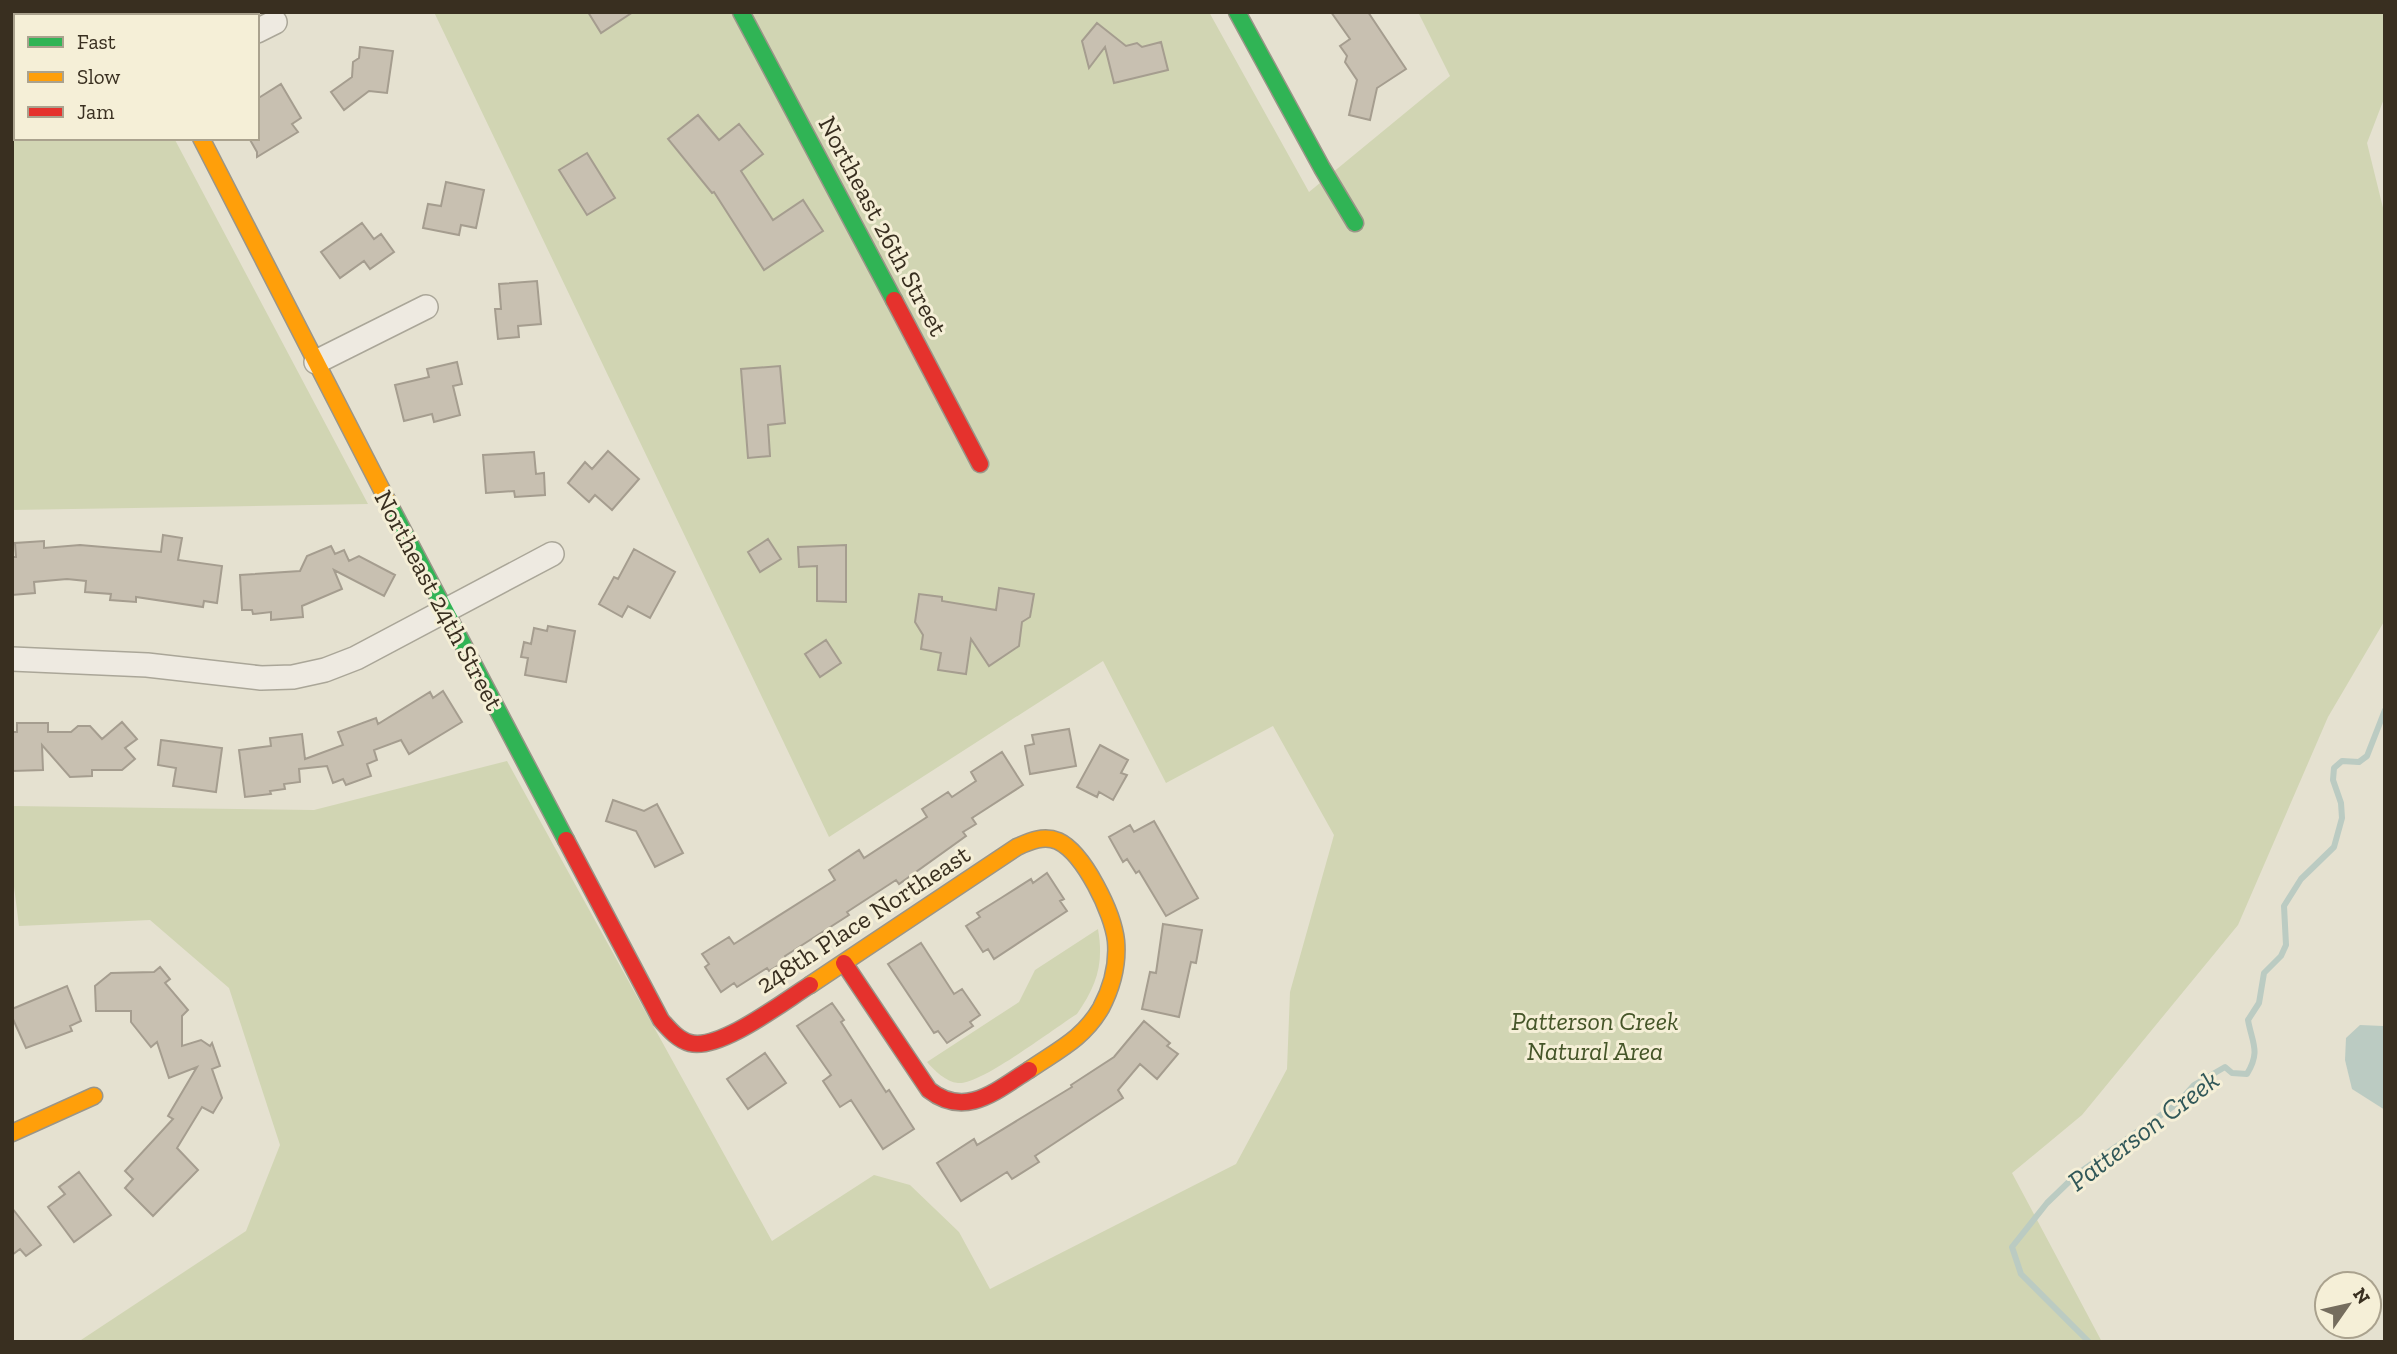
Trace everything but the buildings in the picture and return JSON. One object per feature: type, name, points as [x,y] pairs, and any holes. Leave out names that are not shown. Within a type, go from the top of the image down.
[{"type":"street","name":"Northeast 26th Street","points":[[741,12],[980,464]]},
{"type":"street","points":[[1237,12],[1355,223]]},
{"type":"street","name":"Northeast 24th Street","points":[[202,140],[445,612],[661,1020],[683,1041],[696,1045]]},
{"type":"street","points":[[316,362],[426,307]]},
{"type":"street","points":[[12,659],[147,665],[261,678],[293,677],[325,670],[356,658],[552,554]]},
{"type":"street","name":"248th Place Northeast","points":[[696,1045],[710,1045],[727,1037],[1032,839],[1058,841],[1078,858],[1107,911],[1114,930],[1116,959],[1105,1000],[1083,1034],[992,1094],[964,1104],[936,1097],[929,1090],[844,963]]},
{"type":"street","points":[[12,1133],[94,1096]]},
{"type":"green space","points":[[12,12],[107,12],[108,14],[14,14],[14,140],[175,140],[368,504],[12,510]]},
{"type":"green space","name":"Patterson Creek Natural Area","points":[[434,12],[1209,12],[1309,192],[1450,76],[1418,12],[2385,12],[2385,96],[2367,143],[2385,216],[2385,620],[2328,717],[2238,925],[2082,1115],[2012,1173],[2102,1342],[78,1342],[246,1231],[280,1145],[229,988],[150,920],[19,926],[12,871],[12,806],[314,810],[507,761],[772,1241],[874,1175],[910,1185],[959,1232],[990,1289],[1236,1164],[1287,1069],[1290,992],[1334,835],[1273,726],[1166,783],[1103,661],[829,837]]},
{"type":"green space","points":[[1098,929],[1100,953],[1097,974],[1090,993],[1077,1014],[1018,1055],[968,1081],[958,1083],[949,1080],[927,1062],[1019,1002],[1035,970]]},
{"type":"shaded area","points":[[2360,1025],[2385,1028],[2385,1110],[2352,1089],[2345,1060],[2346,1038]]},
{"type":"waterway","name":"Patterson Creek","points":[[2089,1342],[2021,1274],[2012,1247],[2047,1203],[2076,1175],[2178,1103],[2194,1085],[2225,1067],[2232,1073],[2247,1074],[2255,1053],[2248,1020],[2259,1003],[2264,973],[2281,956],[2286,945],[2284,906],[2301,879],[2334,847],[2342,818],[2341,803],[2333,780],[2334,768],[2342,761],[2359,762],[2367,756],[2385,710]]},
{"type":"traffic: fast","points":[[741,12],[894,300]]},
{"type":"traffic: fast","points":[[1237,12],[1355,223]]},
{"type":"traffic: fast","points":[[387,500],[566,840]]},
{"type":"traffic: slow","points":[[202,140],[387,500]]},
{"type":"traffic: slow","points":[[810,985],[1017,847],[1032,841],[1053,839],[1078,858],[1096,885],[1114,929],[1115,967],[1108,992],[1094,1019],[1069,1043],[1029,1070]]},
{"type":"traffic: slow","points":[[12,1133],[94,1096]]},
{"type":"traffic: jam","points":[[894,300],[980,464]]},
{"type":"traffic: jam","points":[[566,840],[661,1020],[682,1039],[690,1043],[718,1040],[751,1023],[810,985]]},
{"type":"traffic: jam","points":[[844,963],[929,1090],[943,1098],[968,1102],[993,1093],[1029,1070]]}]
